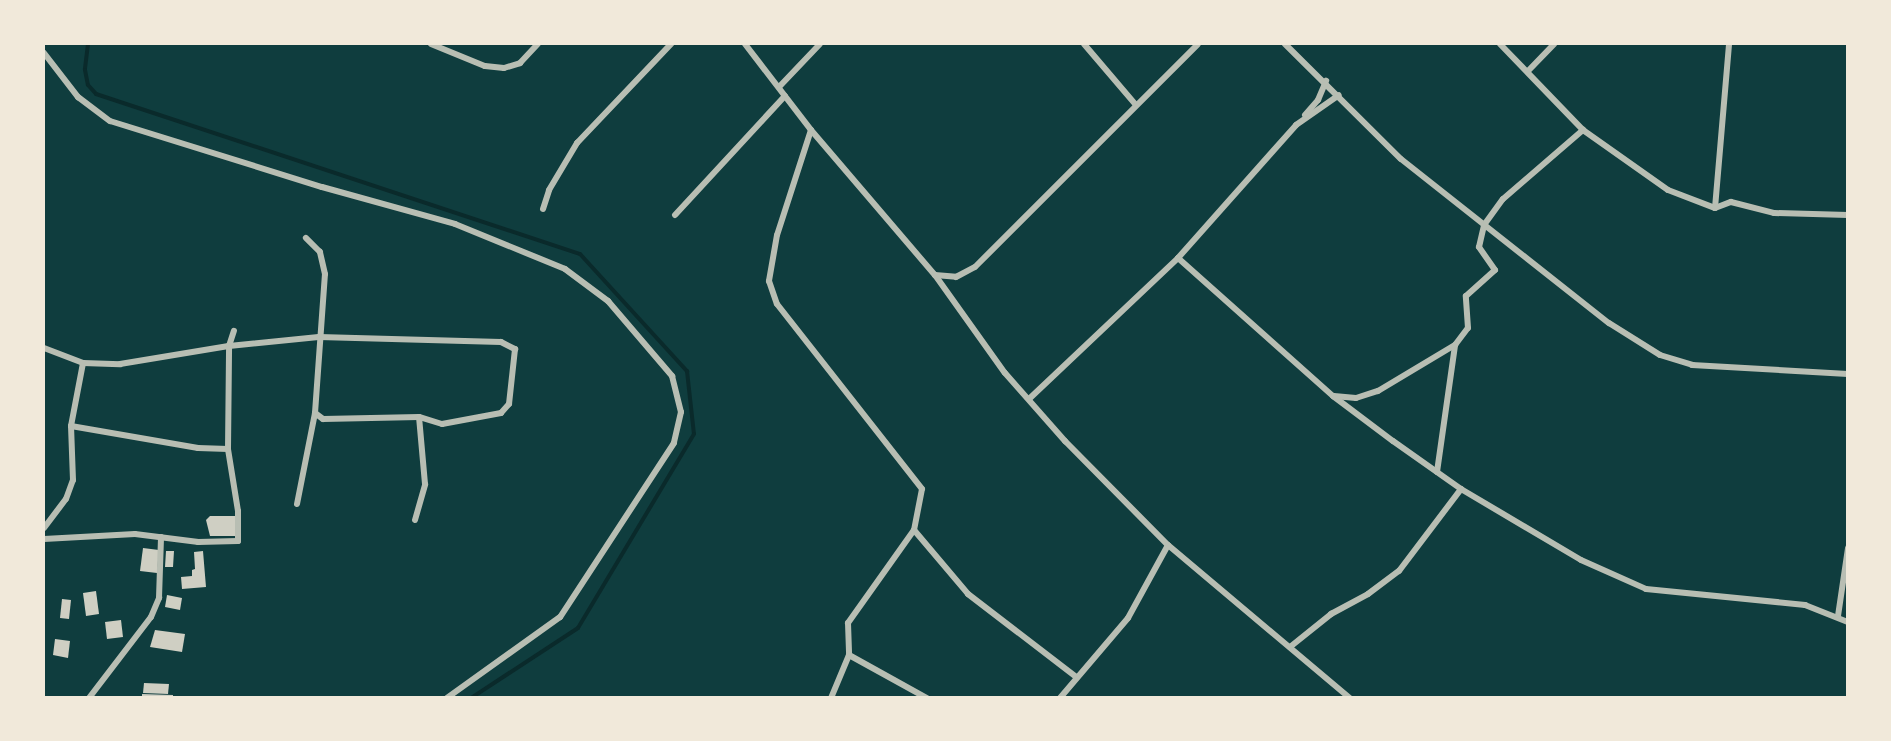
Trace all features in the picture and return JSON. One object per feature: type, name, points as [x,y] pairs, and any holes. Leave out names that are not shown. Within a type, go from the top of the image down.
[{"type":"street","points":[[431,44],[485,66],[504,68],[520,63],[538,44]]},
{"type":"street","points":[[543,209],[549,190],[577,143],[671,44]]},
{"type":"street","points":[[745,44],[811,130],[935,275],[1005,373],[1065,441],[1168,545],[1350,698]]},
{"type":"street","points":[[779,87],[820,44]]},
{"type":"street","points":[[1084,44],[1136,105]]},
{"type":"street","points":[[935,275],[956,277],[975,267],[1198,44]]},
{"type":"street","points":[[1285,44],[1326,81],[1401,159],[1609,323],[1660,355],[1692,365],[1848,374]]},
{"type":"street","points":[[1500,44],[1529,70],[1583,129],[1668,189],[1715,208],[1731,202],[1774,213],[1848,215]]},
{"type":"street","points":[[1529,70],[1554,44]]},
{"type":"street","points":[[1715,208],[1729,44]]},
{"type":"street","points":[[44,53],[78,97],[110,121],[322,187],[455,224],[565,269],[608,301],[672,376],[681,412],[674,442],[560,617],[447,698]]},
{"type":"street","points":[[1029,399],[1178,258],[1318,100],[1326,81]]},
{"type":"street","points":[[1296,125],[1339,95]]},
{"type":"street","points":[[675,215],[785,96]]},
{"type":"street","points":[[1333,396],[1356,398],[1378,392],[1455,345],[1468,328],[1466,296],[1495,270],[1479,247],[1484,225],[1503,199],[1583,129]]},
{"type":"street","points":[[811,130],[777,234],[769,281],[777,304],[874,433],[913,474],[922,489],[914,530],[848,623],[849,655],[831,698]]},
{"type":"street","points":[[297,504],[315,413],[324,260],[306,238]]},
{"type":"street","points":[[1178,258],[1333,396],[1461,489],[1581,560],[1646,589],[1805,605],[1838,616],[1848,622]]},
{"type":"street","points":[[44,538],[135,534],[238,541],[238,511],[228,449],[229,346],[234,331]]},
{"type":"street","points":[[44,348],[82,363],[120,364],[229,346],[319,338],[501,342],[515,349],[508,404],[501,413],[442,424],[419,417],[323,419],[315,413]]},
{"type":"street","points":[[1437,472],[1455,345]]},
{"type":"street","points":[[44,528],[66,499],[73,480],[71,426],[82,363]]},
{"type":"street","points":[[415,520],[425,483],[419,417]]},
{"type":"street","points":[[71,426],[198,448],[228,449]]},
{"type":"street","points":[[1290,648],[1331,614],[1368,594],[1399,572],[1461,489]]},
{"type":"street","points":[[914,530],[968,594],[1075,676]]},
{"type":"street","points":[[89,698],[151,617],[159,598],[161,537]]},
{"type":"street","points":[[1060,698],[1075,676],[1128,618],[1168,545]]},
{"type":"street","points":[[1838,616],[1848,548]]},
{"type":"street","points":[[849,655],[927,698]]},
{"type":"building","points":[[210,516],[236,516],[237,536],[210,536],[206,520]]},
{"type":"building","points":[[143,548],[159,550],[157,573],[140,571]]},
{"type":"building","points":[[166,551],[174,551],[173,567],[165,567]]},
{"type":"building","points":[[203,551],[206,587],[182,589],[181,577],[192,576],[192,570],[195,569],[194,552]]},
{"type":"building","points":[[96,591],[99,614],[86,616],[83,593]]},
{"type":"building","points":[[167,595],[182,598],[180,610],[165,607]]},
{"type":"building","points":[[62,599],[71,600],[69,619],[60,618]]},
{"type":"building","points":[[121,620],[123,637],[107,639],[105,622]]},
{"type":"building","points":[[155,630],[185,634],[182,652],[150,647]]},
{"type":"building","points":[[55,639],[70,641],[68,658],[53,655]]},
{"type":"building","points":[[144,683],[169,684],[168,694],[143,693]]},
{"type":"building","points":[[142,694],[173,695],[173,698],[142,698]]},
{"type":"waterway","points":[[88,44],[85,70],[88,85],[96,94],[580,254],[687,371],[694,434],[578,628],[471,698]]}]
